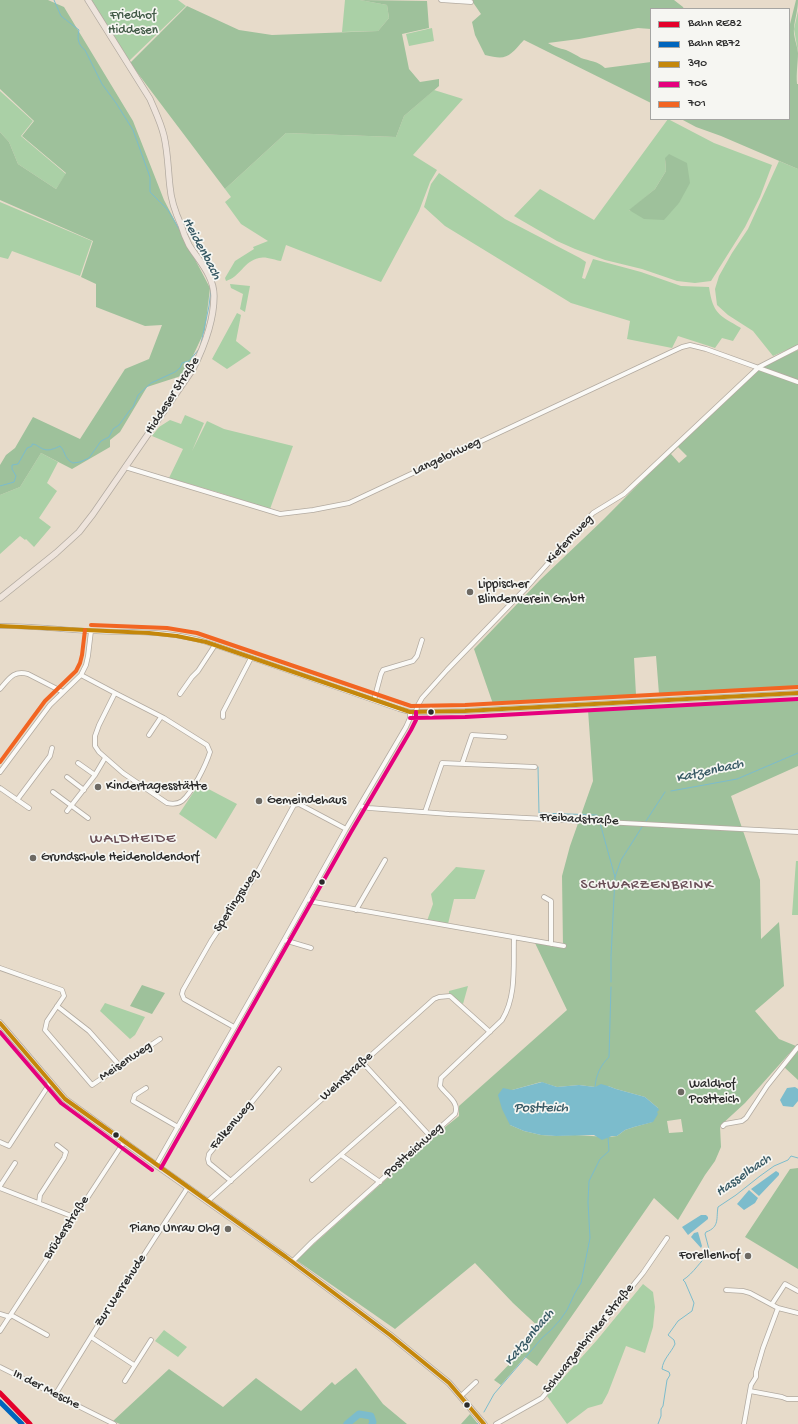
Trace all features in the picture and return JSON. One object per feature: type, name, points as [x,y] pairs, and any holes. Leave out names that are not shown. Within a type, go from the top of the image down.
[{"type":"main road","name":"Hiddeser Straße","points":[[0,598],[56,553],[79,532],[93,514],[198,360],[208,333],[214,296],[208,273],[190,245],[178,219],[170,189],[164,135],[150,99],[88,0]]},
{"type":"main road","points":[[0,1023],[50,1084],[71,1104],[208,1201],[390,1335],[438,1373],[461,1396],[484,1424]]},
{"type":"street","points":[[442,0],[471,2]]},
{"type":"street","name":"Langelohweg","points":[[126,467],[280,514],[314,510],[349,503],[682,347],[690,345],[759,367],[798,382]]},
{"type":"street","name":"Kiefernweg","points":[[416,712],[416,707],[422,698],[527,587],[594,513],[624,494],[759,367],[798,347]]},
{"type":"street","points":[[0,626],[167,634],[196,639],[410,712],[465,711],[798,693]]},
{"type":"street","points":[[0,772],[50,705],[81,675],[89,655],[91,631]]},
{"type":"street","points":[[374,700],[383,670],[412,661],[417,656],[422,640]]},
{"type":"street","points":[[180,694],[198,671],[215,645]]},
{"type":"street","points":[[223,717],[223,712],[251,658]]},
{"type":"street","points":[[0,689],[11,676],[21,672],[28,674],[63,692]]},
{"type":"street","points":[[81,675],[161,717],[207,745],[210,752],[208,760],[196,782],[181,802],[172,804],[167,803],[123,773],[105,758],[95,746],[95,736],[99,725],[115,693]]},
{"type":"street","points":[[156,1165],[410,718],[410,712]]},
{"type":"street","points":[[149,735],[161,717]]},
{"type":"street","points":[[462,764],[472,735],[505,737]]},
{"type":"street","points":[[18,800],[50,756],[52,748]]},
{"type":"street","points":[[67,810],[95,775],[105,758]]},
{"type":"street","points":[[78,763],[95,775]]},
{"type":"street","points":[[424,812],[442,763],[535,767]]},
{"type":"street","points":[[66,777],[84,790]]},
{"type":"street","points":[[0,788],[29,808]]},
{"type":"street","points":[[53,792],[88,818]]},
{"type":"street","name":"Sperlingsweg","points":[[234,1027],[184,999],[182,994],[183,990],[211,941],[256,875],[294,805],[299,804],[346,829]]},
{"type":"street","name":"Freibadstraße","points":[[360,806],[424,812],[798,832]]},
{"type":"street","points":[[356,910],[385,860]]},
{"type":"street","points":[[544,897],[551,901],[551,944]]},
{"type":"street","points":[[307,900],[356,910],[564,946]]},
{"type":"street","name":"Postteichweg","points":[[292,1262],[312,1242],[452,1117],[456,1111],[456,1104],[440,1086],[441,1078],[502,1020],[510,1002],[512,993],[514,938]]},
{"type":"street","points":[[284,940],[310,948]]},
{"type":"street","points":[[0,968],[62,990],[64,996],[58,1006],[89,1031],[120,1066]]},
{"type":"street","name":"Wehrstraße","points":[[208,1201],[430,1002],[439,997],[450,996],[490,1032]]},
{"type":"street","name":"Meisenweg","points":[[58,1006],[47,1021],[45,1030],[92,1085],[160,1039]]},
{"type":"street","points":[[723,1126],[725,1124],[742,1121],[746,1118],[767,1086],[798,1048]]},
{"type":"street","points":[[363,1063],[430,1136]]},
{"type":"street","name":"Falkenweg","points":[[231,1181],[209,1163],[209,1154],[279,1069]]},
{"type":"street","points":[[0,1142],[9,1146],[50,1084]]},
{"type":"street","points":[[146,1088],[135,1095],[133,1101],[178,1127]]},
{"type":"street","points":[[312,1180],[336,1157],[342,1155],[400,1103]]},
{"type":"street","name":"Brüderstraße","points":[[0,1331],[124,1142]]},
{"type":"street","points":[[39,1203],[40,1195],[64,1158],[66,1152],[57,1145]]},
{"type":"street","points":[[342,1155],[380,1182]]},
{"type":"street","points":[[15,1163],[0,1187],[74,1217]]},
{"type":"street","name":"Zur Werrehude","points":[[55,1395],[188,1187]]},
{"type":"street","name":"Schwarzenbrinker Straße","points":[[496,1424],[542,1398],[643,1273],[667,1238]]},
{"type":"street","points":[[772,1304],[785,1284],[798,1291]]},
{"type":"street","points":[[726,1290],[750,1293],[778,1308],[798,1314]]},
{"type":"street","points":[[744,1424],[751,1385],[756,1377],[763,1348],[778,1308]]},
{"type":"street","points":[[0,1314],[10,1316],[47,1335]]},
{"type":"street","points":[[91,1337],[134,1365]]},
{"type":"street","points":[[125,1381],[151,1340]]},
{"type":"street","name":"In der Mesche","points":[[0,1367],[114,1424]]},
{"type":"street","points":[[461,1396],[476,1382]]},
{"type":"street","points":[[750,1391],[787,1399],[798,1399]]},
{"type":"green space","points":[[0,0],[48,0],[64,7],[133,121],[164,200],[210,288],[205,330],[184,375],[147,387],[120,432],[110,440],[110,447],[72,469],[41,453],[20,487],[0,495],[0,465],[6,455],[15,448],[33,417],[80,439],[125,369],[149,359],[162,325],[145,326],[96,307],[96,284],[81,277],[93,241],[0,200],[0,132],[9,142],[18,164],[56,189],[66,173],[22,136],[34,121],[0,89]]},
{"type":"green space","name":"Friedhof Hiddesen","points":[[89,0],[178,0],[186,6],[129,61]]},
{"type":"green space","points":[[345,0],[360,0],[387,5],[389,18],[378,31],[342,32]]},
{"type":"green space","points":[[360,0],[427,1],[429,28],[402,34],[409,69],[420,82],[439,79],[439,86],[404,116],[396,137],[286,133],[225,189],[130,63],[187,6],[239,30],[272,35],[378,31],[389,18],[387,5]]},
{"type":"green space","points":[[461,0],[674,0],[684,8],[650,8],[650,29],[638,28],[548,43],[605,68],[650,62],[650,103],[524,40],[508,56],[493,57],[485,55],[475,35],[472,22],[481,14],[472,1]]},
{"type":"green space","points":[[796,0],[798,0],[794,31],[798,53],[798,169],[696,127],[683,120],[790,120],[790,24]]},
{"type":"green space","points":[[798,11],[798,52],[794,29]]},
{"type":"green space","points":[[432,28],[434,41],[409,46],[406,34]]},
{"type":"green space","points":[[434,90],[463,99],[413,155],[437,170],[430,182],[419,211],[381,282],[286,245],[281,261],[264,257],[259,258],[249,262],[235,276],[226,281],[225,278],[235,261],[254,249],[253,247],[268,241],[241,224],[225,202],[231,197],[225,189],[286,133],[396,137],[404,116]]},
{"type":"green space","points":[[0,91],[33,121],[21,136],[66,174],[56,189],[18,164],[9,142],[0,132]]},
{"type":"green space","points":[[667,120],[714,143],[772,165],[760,197],[745,227],[711,281],[695,283],[677,281],[642,269],[605,260],[575,249],[557,241],[514,216],[540,189],[594,220]],"holes":[[[665,158],[679,203],[629,211],[655,189],[666,171]]]},
{"type":"green space","points":[[669,154],[687,163],[690,183],[679,203],[664,220],[644,219],[629,210],[655,189],[666,171],[665,158]]},
{"type":"green space","points":[[779,161],[798,169],[798,345],[773,356],[753,331],[728,315],[717,305],[715,289],[719,276],[748,229]]},
{"type":"green space","points":[[439,173],[505,219],[586,262],[582,278],[585,279],[593,259],[641,272],[681,286],[709,287],[713,303],[718,313],[741,328],[733,341],[722,338],[715,348],[678,336],[672,348],[627,339],[630,321],[571,303],[445,226],[424,207],[431,184]]},
{"type":"green space","points":[[0,202],[92,241],[80,276],[12,251],[8,259],[0,257]]},
{"type":"green space","points":[[230,284],[250,286],[245,312],[240,309],[243,294],[231,288]]},
{"type":"green space","points":[[237,313],[241,315],[236,341],[251,353],[227,369],[212,359]]},
{"type":"green space","points":[[798,350],[798,686],[659,694],[656,656],[634,658],[636,695],[493,704],[474,649],[540,580],[604,519],[696,426],[764,365]],"holes":[[[678,447],[687,456],[679,463],[671,454]]]},
{"type":"green space","points":[[185,415],[204,423],[192,451],[207,421],[224,429],[293,446],[270,509],[169,478],[183,449],[152,436],[159,427],[170,420],[181,424]]},
{"type":"green space","points":[[41,453],[58,462],[47,483],[57,491],[39,518],[51,527],[34,547],[26,539],[25,540],[20,536],[0,554],[0,495],[20,487]]},
{"type":"green space","points":[[798,700],[798,766],[731,796],[760,880],[761,939],[779,922],[784,986],[755,1011],[779,1039],[796,1046],[745,1103],[720,1126],[721,1147],[715,1161],[678,1220],[654,1198],[537,1366],[525,1357],[501,1385],[494,1380],[542,1330],[513,1303],[475,1263],[395,1329],[296,1260],[439,1132],[459,1116],[459,1106],[567,1010],[535,943],[563,947],[562,876],[570,846],[593,781],[588,710]],"holes":[[[541,1082],[557,1087],[579,1085],[595,1087],[608,1086],[645,1097],[658,1108],[652,1122],[625,1130],[617,1136],[541,1135],[524,1131],[510,1125],[512,1090]],[[681,1119],[683,1132],[669,1133],[667,1121]]]},
{"type":"green space","points":[[199,784],[237,804],[216,839],[179,814]]},
{"type":"green space","points":[[796,861],[798,861],[798,915],[792,915]]},
{"type":"green space","points":[[456,867],[485,870],[475,899],[454,899],[448,924],[427,921],[433,904],[431,894]]},
{"type":"green space","points":[[142,985],[165,993],[152,1014],[130,1006]]},
{"type":"green space","points":[[468,986],[463,1004],[449,994],[449,991]]},
{"type":"green space","points":[[105,1003],[145,1017],[135,1035],[130,1039],[100,1011]]},
{"type":"green space","points":[[798,1048],[798,1080],[784,1067]]},
{"type":"green space","points":[[798,1168],[798,1269],[745,1237],[790,1169]]},
{"type":"green space","points":[[643,1284],[653,1292],[655,1307],[653,1327],[645,1353],[626,1346],[608,1393],[602,1404],[588,1408],[567,1424],[547,1396],[597,1340]]},
{"type":"green space","points":[[164,1330],[187,1347],[178,1357],[155,1341]]},
{"type":"green space","points":[[356,1368],[383,1404],[407,1424],[120,1424],[113,1421],[169,1369],[223,1407],[256,1378],[301,1411],[332,1382],[335,1385]]},
{"type":"green space","points":[[470,1414],[478,1424],[461,1424]]},
{"type":"water","name":"Postteich","points":[[542,1082],[557,1087],[579,1085],[595,1087],[601,1084],[645,1097],[658,1108],[658,1114],[653,1122],[625,1130],[617,1136],[612,1136],[602,1140],[594,1135],[541,1135],[524,1131],[510,1125],[502,1109],[498,1095],[503,1088],[512,1090]]},
{"type":"water","points":[[795,1087],[798,1089],[798,1101],[793,1107],[783,1106],[780,1100],[787,1088]]},
{"type":"water","points":[[776,1171],[779,1175],[759,1196],[751,1189]]},
{"type":"water","points":[[749,1190],[758,1198],[755,1203],[744,1210],[737,1204]]},
{"type":"water","points":[[701,1215],[706,1215],[708,1219],[688,1235],[682,1227]]},
{"type":"water","points":[[698,1232],[702,1246],[701,1248],[691,1237],[694,1233]]},
{"type":"waterway","name":"Heidenbach","points":[[54,0],[61,16],[79,30],[79,44],[85,50],[102,84],[133,130],[150,177],[150,192],[168,210],[179,229]]},
{"type":"waterway","name":"Heidenbach","points":[[0,486],[14,482],[16,476],[12,469],[12,465],[18,464],[27,448],[32,446],[32,444],[46,450],[60,446],[68,460],[73,463],[89,458],[101,441],[109,437],[113,429],[119,425],[133,407],[138,395],[151,383],[175,372],[180,368],[182,363],[189,361],[200,348],[211,290]]},
{"type":"waterway","name":"Katzenbach","points":[[671,791],[737,779],[798,753]]},
{"type":"waterway","points":[[538,767],[539,813],[597,815],[599,820]]},
{"type":"waterway","name":"Katzenbach","points":[[646,821],[665,792]]},
{"type":"waterway","points":[[600,823],[615,877]]},
{"type":"waterway","name":"Katzenbach","points":[[611,982],[615,877],[621,860],[642,827]]},
{"type":"waterway","name":"Katzenbach","points":[[595,1087],[599,1071],[609,1057],[611,987]]},
{"type":"waterway","name":"Katzenbach","points":[[484,1412],[494,1394],[542,1338],[560,1320],[581,1283],[590,1238],[588,1202],[589,1181],[600,1159],[609,1151],[608,1137]]},
{"type":"waterway","name":"Hasselbach","points":[[658,1424],[661,1416],[667,1380],[670,1375],[669,1372],[662,1369],[665,1359],[675,1344],[674,1340],[668,1335],[678,1321],[692,1311],[694,1303],[683,1280],[710,1253],[705,1234],[714,1228],[718,1207],[774,1166],[788,1160],[791,1156],[798,1158]]},
{"type":"waterway","points":[[347,1424],[359,1414],[371,1416],[373,1422],[372,1424]]},
{"type":"rail line","name":"RE82","points":[[0,1393],[30,1424]]},
{"type":"rail line","name":"RB72","points":[[0,1402],[22,1424]]},
{"type":"transit line","name":"701","points":[[91,625],[167,628],[197,633],[411,706],[465,705],[798,687]]},
{"type":"transit line","name":"390","points":[[0,626],[149,633],[177,636],[206,642],[410,712],[465,711],[798,693]]},
{"type":"transit line","name":"701","points":[[0,762],[45,701],[76,671],[82,655],[85,630]]},
{"type":"transit line","name":"706","points":[[410,718],[465,717],[798,699]]},
{"type":"transit line","name":"706","points":[[161,1168],[351,832],[411,730],[416,720],[416,712]]},
{"type":"transit line","name":"390","points":[[0,1023],[65,1099],[286,1257],[390,1335],[449,1383],[484,1424]]},
{"type":"transit line","name":"706","points":[[0,1032],[61,1103],[152,1170]]},
{"type":"place","name":"Lippischer Blindenverein GmbH","points":[[470,592]]},
{"type":"place","name":"Kindertagesstätte","points":[[98,787]]},
{"type":"place","name":"Gemeindehaus","points":[[259,801]]},
{"type":"place","name":"Grundschule Heidenoldendorf","points":[[33,858]]},
{"type":"place","name":"Waldhof Postteich","points":[[681,1092]]},
{"type":"place","name":"Piano Unrau Ohg","points":[[228,1229]]},
{"type":"place","name":"Forellenhof","points":[[748,1256]]},
{"type":"district","name":"WALDHEIDE","points":[[133,840]]},
{"type":"district","name":"SCHWARZENBRINK","points":[[647,886]]}]
